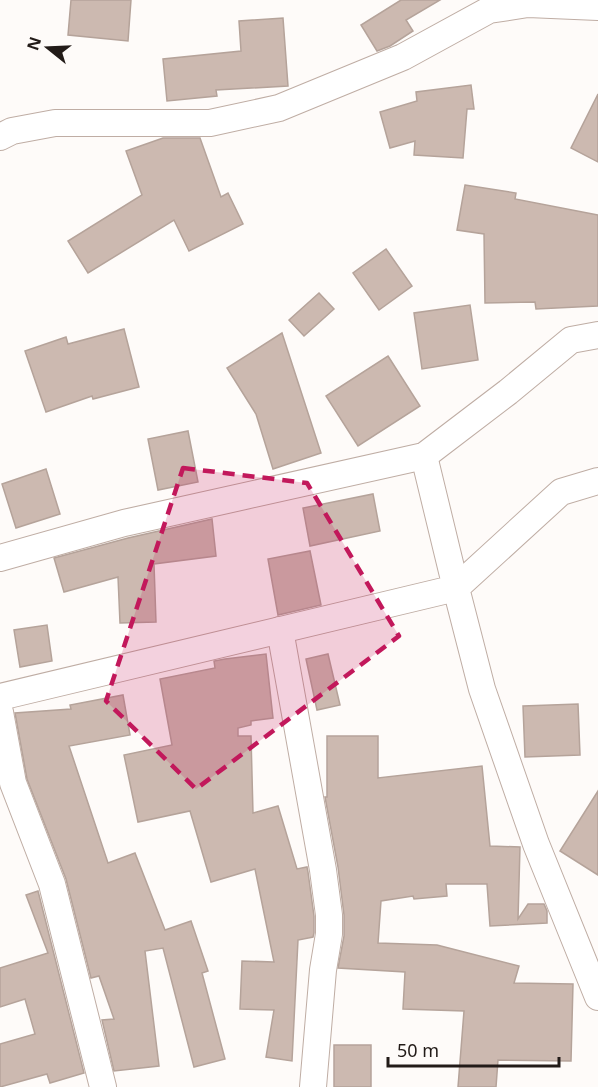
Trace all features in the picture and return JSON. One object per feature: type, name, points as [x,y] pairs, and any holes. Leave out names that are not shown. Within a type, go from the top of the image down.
[{"type":"street","points":[[0,137],[12,131],[55,123],[210,123],[279,108],[402,57],[489,10],[528,4],[598,7]]},
{"type":"street","points":[[0,558],[124,523],[424,456],[571,340],[598,335]]},
{"type":"street","points":[[424,456],[486,700],[536,844],[598,997]]},
{"type":"street","points":[[0,697],[456,588],[561,492],[598,481]]},
{"type":"street","points":[[280,630],[329,915],[313,1087]]},
{"type":"street","points":[[0,712],[13,783],[52,884],[103,1087]]},
{"type":"highlighted area","points":[[183,468],[307,483],[399,636],[196,789],[106,701]]},
{"type":"building","points":[[71,0],[131,0],[128,41],[68,35]]},
{"type":"building","points":[[401,0],[440,0],[406,20],[413,31],[390,46],[377,51],[361,25]]},
{"type":"building","points":[[283,18],[288,86],[216,90],[217,96],[167,101],[163,59],[241,51],[239,21]]},
{"type":"building","points":[[471,85],[474,109],[467,109],[463,158],[414,155],[415,141],[390,148],[380,112],[417,101],[416,92]]},
{"type":"building","points":[[598,94],[598,162],[571,148]]},
{"type":"building","points":[[163,138],[200,138],[221,197],[228,193],[243,224],[189,251],[174,220],[88,273],[68,241],[142,195],[126,151]]},
{"type":"building","points":[[465,185],[516,193],[515,199],[598,215],[598,306],[536,309],[535,302],[485,303],[484,234],[457,230]]},
{"type":"building","points":[[386,249],[412,286],[379,310],[353,273]]},
{"type":"building","points":[[319,293],[334,309],[304,336],[289,320]]},
{"type":"building","points":[[470,305],[478,360],[422,369],[414,313]]},
{"type":"building","points":[[124,329],[139,387],[93,399],[92,396],[46,412],[25,351],[66,337],[68,344]]},
{"type":"building","points":[[282,333],[321,453],[273,469],[256,414],[227,368]]},
{"type":"building","points":[[388,356],[420,406],[358,446],[326,396]]},
{"type":"building","points":[[188,431],[198,482],[158,490],[148,439]]},
{"type":"building","points":[[46,469],[60,514],[16,528],[2,484]]},
{"type":"building","points":[[373,494],[380,531],[310,546],[303,508]]},
{"type":"building","points":[[212,519],[216,556],[154,564],[156,622],[120,623],[118,577],[64,592],[54,558]]},
{"type":"building","points":[[310,551],[321,605],[278,615],[268,559]]},
{"type":"building","points":[[47,625],[52,661],[20,667],[14,630]]},
{"type":"building","points":[[266,654],[273,718],[251,721],[251,725],[238,728],[238,736],[251,736],[253,813],[278,806],[297,869],[307,867],[308,872],[314,933],[313,937],[298,940],[292,1061],[266,1057],[274,1010],[240,1009],[242,961],[274,962],[255,869],[211,882],[190,811],[138,822],[124,755],[172,745],[160,679],[215,668],[214,661]]},
{"type":"building","points":[[328,654],[340,705],[317,710],[306,659]]},
{"type":"building","points":[[123,695],[130,735],[69,746],[108,863],[135,853],[165,930],[191,921],[208,971],[202,973],[225,1059],[194,1067],[163,948],[145,951],[159,1066],[114,1071],[102,1020],[114,1019],[99,976],[91,978],[66,879],[27,779],[15,713],[71,709],[70,705]]},
{"type":"building","points":[[578,704],[580,755],[525,757],[523,706]]},
{"type":"building","points":[[327,736],[378,736],[378,778],[482,766],[490,846],[520,847],[518,919],[528,904],[544,904],[547,911],[547,923],[490,926],[487,884],[446,884],[447,896],[414,899],[413,896],[381,901],[378,943],[437,945],[519,966],[514,983],[573,984],[571,1061],[498,1060],[496,1087],[458,1087],[464,1011],[403,1009],[405,972],[338,968],[344,936],[344,915],[325,797],[327,797]]},
{"type":"building","points":[[598,791],[598,875],[560,851]]},
{"type":"building","points":[[38,891],[84,1073],[50,1083],[47,1074],[0,1087],[0,1044],[35,1034],[25,999],[0,1007],[0,968],[48,953],[26,895]]},
{"type":"building","points":[[334,1045],[371,1045],[371,1087],[334,1087]]}]
